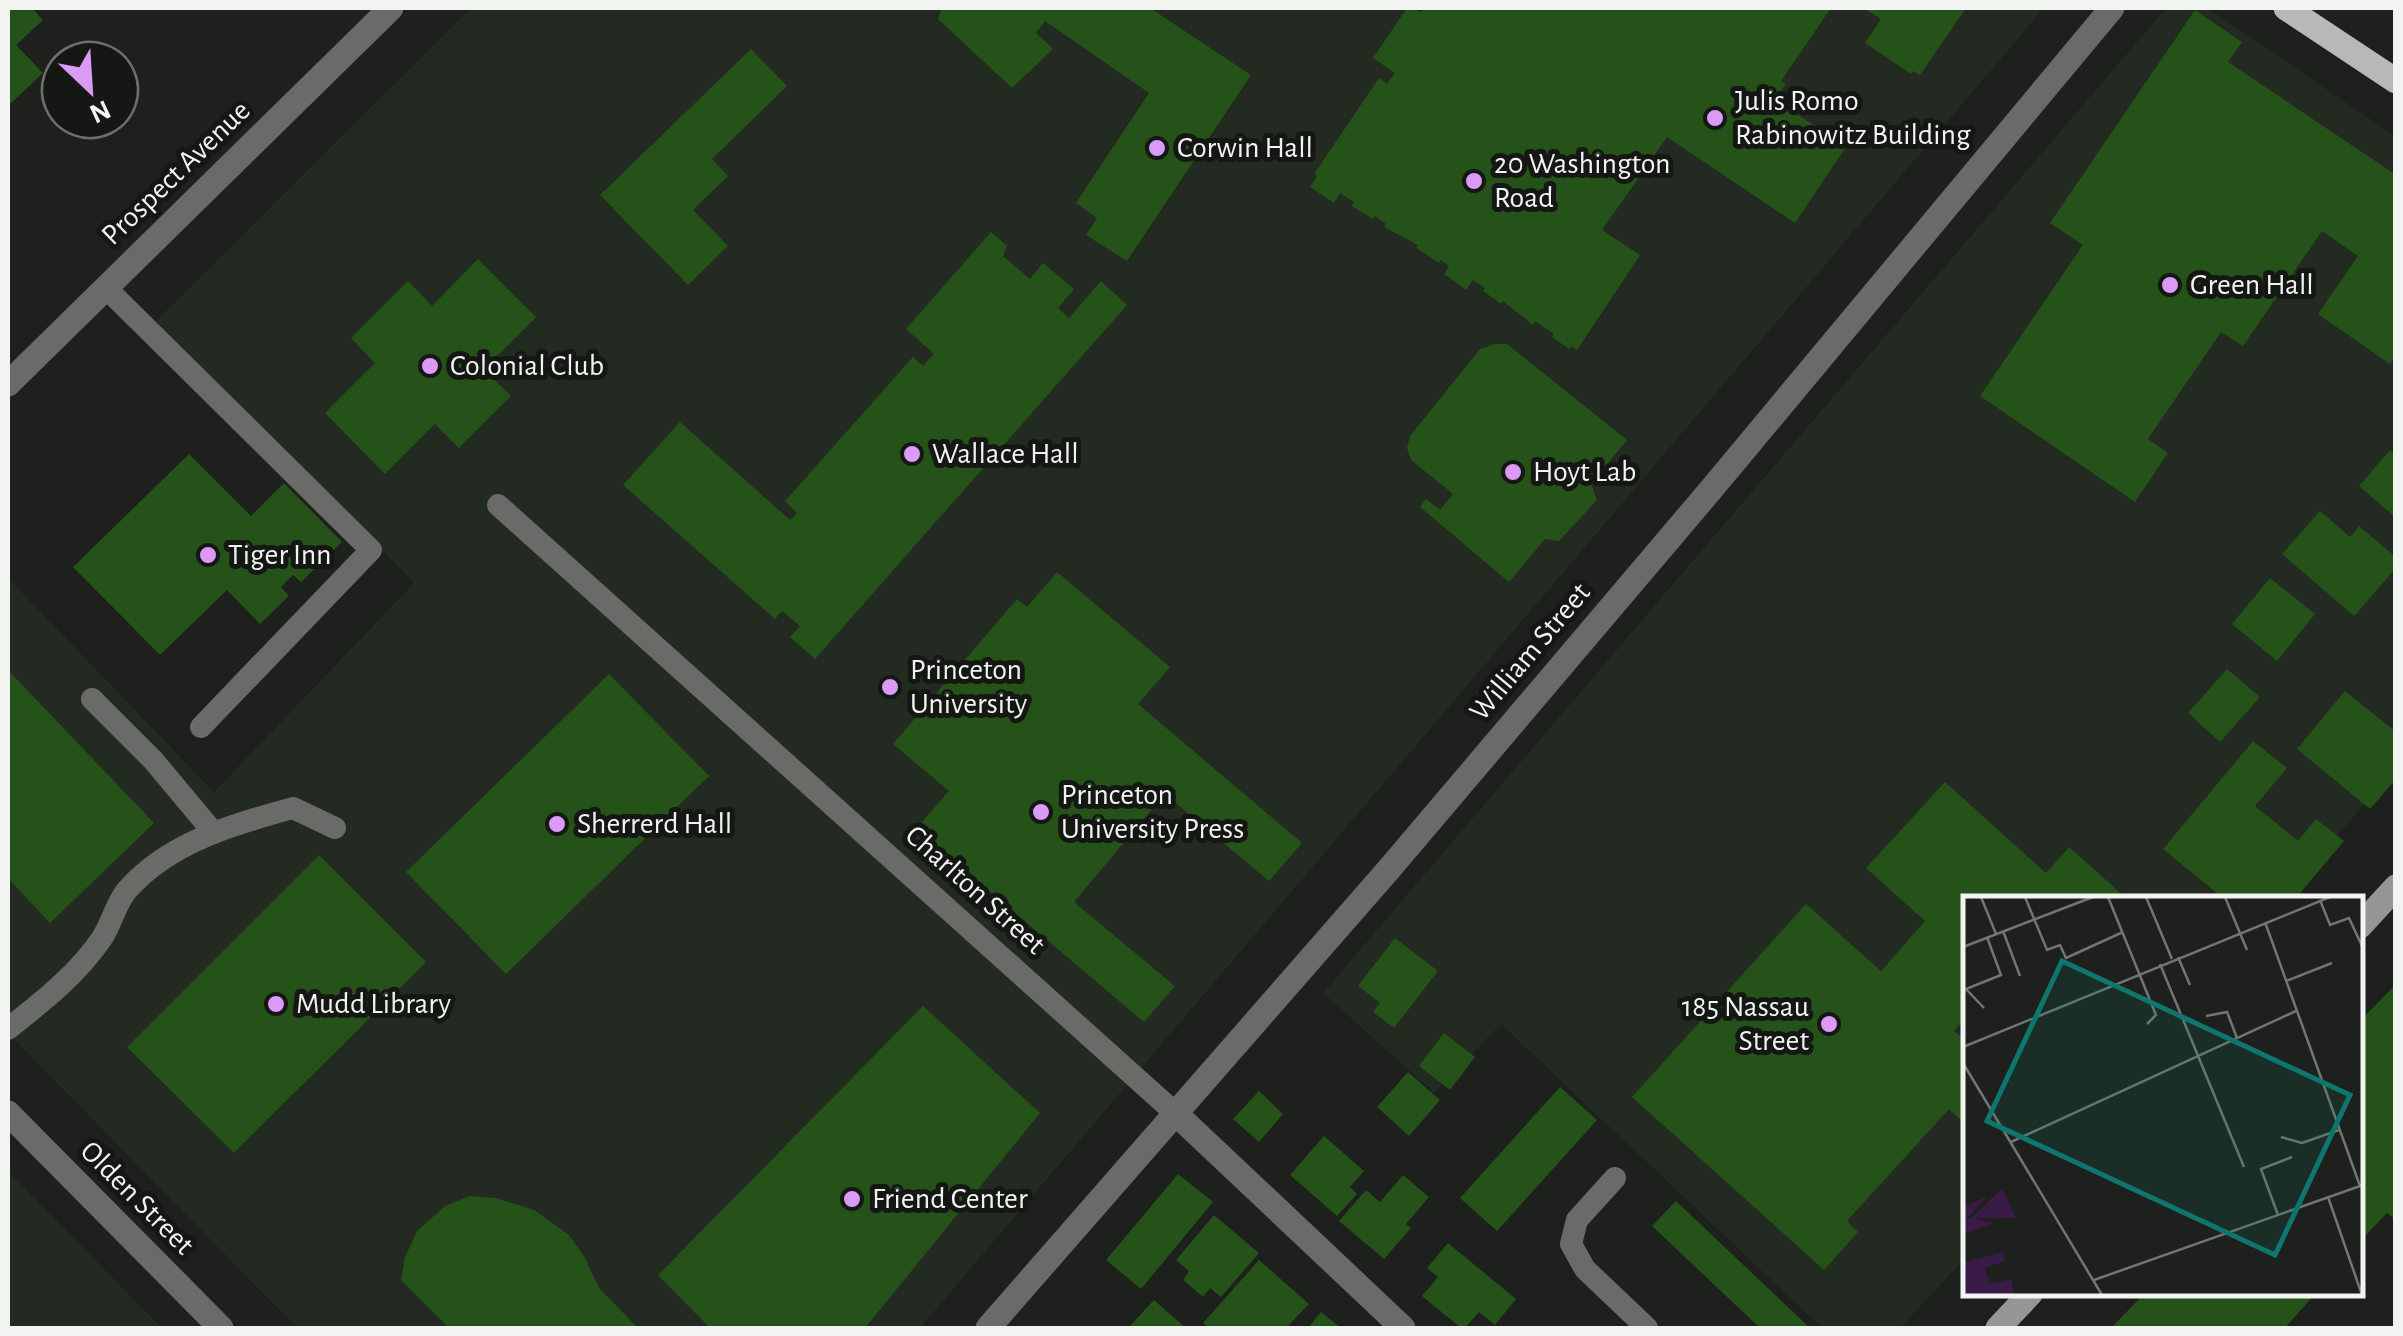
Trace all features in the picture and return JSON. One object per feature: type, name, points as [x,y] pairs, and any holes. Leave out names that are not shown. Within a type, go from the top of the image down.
[{"type":"main road","points":[[2286,8],[2396,81]]},
{"type":"main road","points":[[2363,923],[2396,886]]},
{"type":"main road","points":[[1998,1328],[2028,1296]]},
{"type":"street","name":"Prospect Avenue","points":[[8,384],[391,8]]},
{"type":"street","name":"William Street","points":[[988,1328],[1390,868],[2112,8]]},
{"type":"street","name":"Charlton Street","points":[[1174,1112],[1403,1328]]},
{"type":"street","name":"Olden Street","points":[[8,1114],[221,1328]]},
{"type":"lane","points":[[106,288],[371,550],[200,727]]},
{"type":"lane","name":"Charlton Street","points":[[498,505],[1174,1112]]},
{"type":"lane","points":[[92,699],[153,760],[214,833]]},
{"type":"lane","points":[[8,1029],[76,971],[104,936],[126,891],[173,852],[232,824],[293,808],[335,828]]},
{"type":"lane","points":[[1615,1178],[1578,1220],[1571,1244],[1584,1270],[1646,1328]]},
{"type":"shaded area","name":"Princeton University","points":[[471,8],[2044,8],[920,1328],[297,1328],[8,1033],[8,578],[214,792],[414,583],[156,321]]},
{"type":"shaded area","points":[[2166,8],[2208,8],[2395,136],[2395,768],[2286,896],[1963,896],[1963,1261],[1900,1328],[1822,1328],[1501,1024],[1434,1093],[1323,993]]},
{"type":"shaded area","points":[[8,1171],[162,1328],[8,1328]]},
{"type":"building","points":[[8,8],[32,8],[43,20],[16,45],[40,70],[40,76],[8,106]]},
{"type":"building","name":"Corwin Hall","points":[[942,8],[1150,8],[1251,75],[1127,261],[1086,235],[1097,218],[1076,203],[1149,93],[1045,21],[1036,33],[1053,49],[1012,88],[938,19]]},
{"type":"building","name":"20 Washington Road","points":[[1407,8],[1422,12],[1425,8],[1831,8],[1781,81],[1786,84],[1775,99],[1846,147],[1795,223],[1667,137],[1602,230],[1640,255],[1577,350],[1571,346],[1569,349],[1552,337],[1554,334],[1535,321],[1533,325],[1503,301],[1501,304],[1473,280],[1466,290],[1444,274],[1449,266],[1384,227],[1386,224],[1375,216],[1373,219],[1352,206],[1354,202],[1340,193],[1334,203],[1310,187],[1317,176],[1314,174],[1379,78],[1387,84],[1395,73],[1373,58]]},
{"type":"building","name":"Julis Romo Rabinowitz Building","points":[[1863,8],[1966,8],[1920,75],[1913,71],[1911,74],[1865,43],[1881,19]]},
{"type":"building","name":"Green Hall","points":[[2195,10],[2242,42],[2228,62],[2396,175],[2396,356],[2390,364],[2318,314],[2358,256],[2322,231],[2243,346],[2221,332],[2148,439],[2168,453],[2135,502],[1980,396],[2083,245],[2050,223]]},
{"type":"building","points":[[751,49],[787,86],[712,159],[728,176],[693,210],[728,246],[688,285],[600,195]]},
{"type":"building","name":"Wallace Hall","points":[[991,232],[1007,246],[1003,256],[1030,279],[1043,263],[1074,289],[1058,308],[1069,318],[1101,281],[1127,305],[815,659],[790,637],[800,626],[782,611],[775,619],[623,485],[680,422],[790,520],[797,513],[785,501],[913,357],[923,366],[934,354],[906,329]]},
{"type":"building","name":"Colonial Club","points":[[478,259],[536,317],[484,369],[511,396],[459,448],[435,424],[385,474],[325,413],[375,363],[351,338],[408,281],[432,306]]},
{"type":"building","name":"Hoyt Lab","points":[[1507,344],[1627,440],[1591,484],[1597,500],[1559,541],[1545,539],[1509,582],[1420,507],[1426,499],[1440,510],[1453,494],[1411,460],[1407,448],[1410,436],[1480,349]]},
{"type":"building","points":[[2390,450],[2396,455],[2396,518],[2359,486]]},
{"type":"building","name":"Tiger Inn","points":[[189,454],[251,516],[284,483],[342,542],[301,582],[293,575],[281,587],[289,596],[260,624],[227,590],[160,655],[73,567]]},
{"type":"building","points":[[2320,511],[2350,537],[2359,526],[2396,557],[2396,568],[2354,616],[2282,554]]},
{"type":"building","name":"Princeton University Press","points":[[1057,572],[1170,667],[1138,704],[1302,843],[1269,881],[1165,794],[1074,902],[1175,986],[1144,1022],[916,829],[949,791],[893,744],[1017,599],[1027,607]]},
{"type":"building","points":[[2270,578],[2315,614],[2277,661],[2232,624]]},
{"type":"building","points":[[2227,669],[2260,697],[2220,742],[2188,713]]},
{"type":"building","points":[[8,670],[154,823],[50,923],[8,878]]},
{"type":"building","name":"Sherrerd Hall","points":[[609,674],[709,776],[506,974],[406,872]]},
{"type":"building","points":[[2345,691],[2396,732],[2396,779],[2370,809],[2297,749]]},
{"type":"building","points":[[2253,741],[2287,768],[2255,806],[2298,841],[2316,819],[2344,841],[2298,896],[2221,896],[2163,849]]},
{"type":"building","name":"185 Nassau Street","points":[[1945,782],[2046,873],[2069,847],[2124,896],[1963,896],[1963,1020],[1954,1031],[1963,1038],[1963,1118],[1949,1109],[1847,1221],[1858,1232],[1824,1270],[1632,1097],[1806,904],[1881,971],[1925,921],[1866,868]]},
{"type":"building","name":"Mudd Library","points":[[319,855],[426,962],[234,1153],[127,1047]]},
{"type":"building","points":[[1395,938],[1438,971],[1394,1028],[1373,1012],[1380,1003],[1358,986]]},
{"type":"building","points":[[2396,984],[2396,1220],[2387,1213],[2363,1238],[2363,1018]]},
{"type":"building","name":"Friend Center","points":[[923,1006],[1040,1113],[865,1328],[710,1328],[658,1275]]},
{"type":"building","points":[[1444,1033],[1475,1057],[1450,1090],[1419,1066]]},
{"type":"building","points":[[1408,1072],[1440,1100],[1409,1136],[1377,1107]]},
{"type":"building","points":[[1560,1087],[1597,1120],[1497,1231],[1460,1198]]},
{"type":"building","points":[[1259,1091],[1283,1114],[1259,1142],[1233,1119]]},
{"type":"building","points":[[1324,1136],[1364,1171],[1350,1187],[1357,1194],[1337,1216],[1290,1175]]},
{"type":"building","points":[[1178,1174],[1213,1202],[1141,1289],[1106,1260]]},
{"type":"building","points":[[1403,1175],[1429,1197],[1406,1224],[1411,1228],[1384,1259],[1339,1221],[1366,1190],[1380,1202]]},
{"type":"building","points":[[470,1196],[496,1198],[534,1210],[569,1235],[599,1288],[638,1328],[449,1328],[401,1280],[405,1257],[417,1231],[445,1206]]},
{"type":"building","points":[[1676,1201],[1810,1328],[1760,1328],[1652,1226]]},
{"type":"building","points":[[1214,1215],[1259,1253],[1221,1297],[1210,1288],[1203,1297],[1183,1280],[1189,1271],[1176,1260]]},
{"type":"building","points":[[1448,1243],[1516,1299],[1495,1325],[1479,1312],[1461,1328],[1422,1296],[1438,1277],[1427,1268]]},
{"type":"building","points":[[1259,1260],[1309,1304],[1286,1328],[1209,1328],[1203,1323]]},
{"type":"building","points":[[2142,1296],[2313,1296],[2285,1328],[2111,1328]]},
{"type":"building","points":[[1154,1300],[1186,1328],[1128,1328]]},
{"type":"building","points":[[1321,1312],[1341,1328],[1308,1328]]},
{"type":"place","name":"Julis Romo Rabinowitz Building","points":[[1715,118]]},
{"type":"place","name":"Corwin Hall","points":[[1157,148]]},
{"type":"place","name":"20 Washington Road","points":[[1474,181]]},
{"type":"place","name":"Green Hall","points":[[2170,285]]},
{"type":"place","name":"Colonial Club","points":[[430,366]]},
{"type":"place","name":"Wallace Hall","points":[[912,454]]},
{"type":"place","name":"Hoyt Lab","points":[[1513,472]]},
{"type":"place","name":"Tiger Inn","points":[[208,555]]},
{"type":"place","name":"Princeton University","points":[[890,687]]},
{"type":"place","name":"Princeton University Press","points":[[1041,812]]},
{"type":"place","name":"Sherrerd Hall","points":[[557,824]]},
{"type":"place","name":"Mudd Library","points":[[276,1004]]},
{"type":"place","name":"185 Nassau Street","points":[[1829,1024]]},
{"type":"place","name":"Friend Center","points":[[852,1199]]}]
